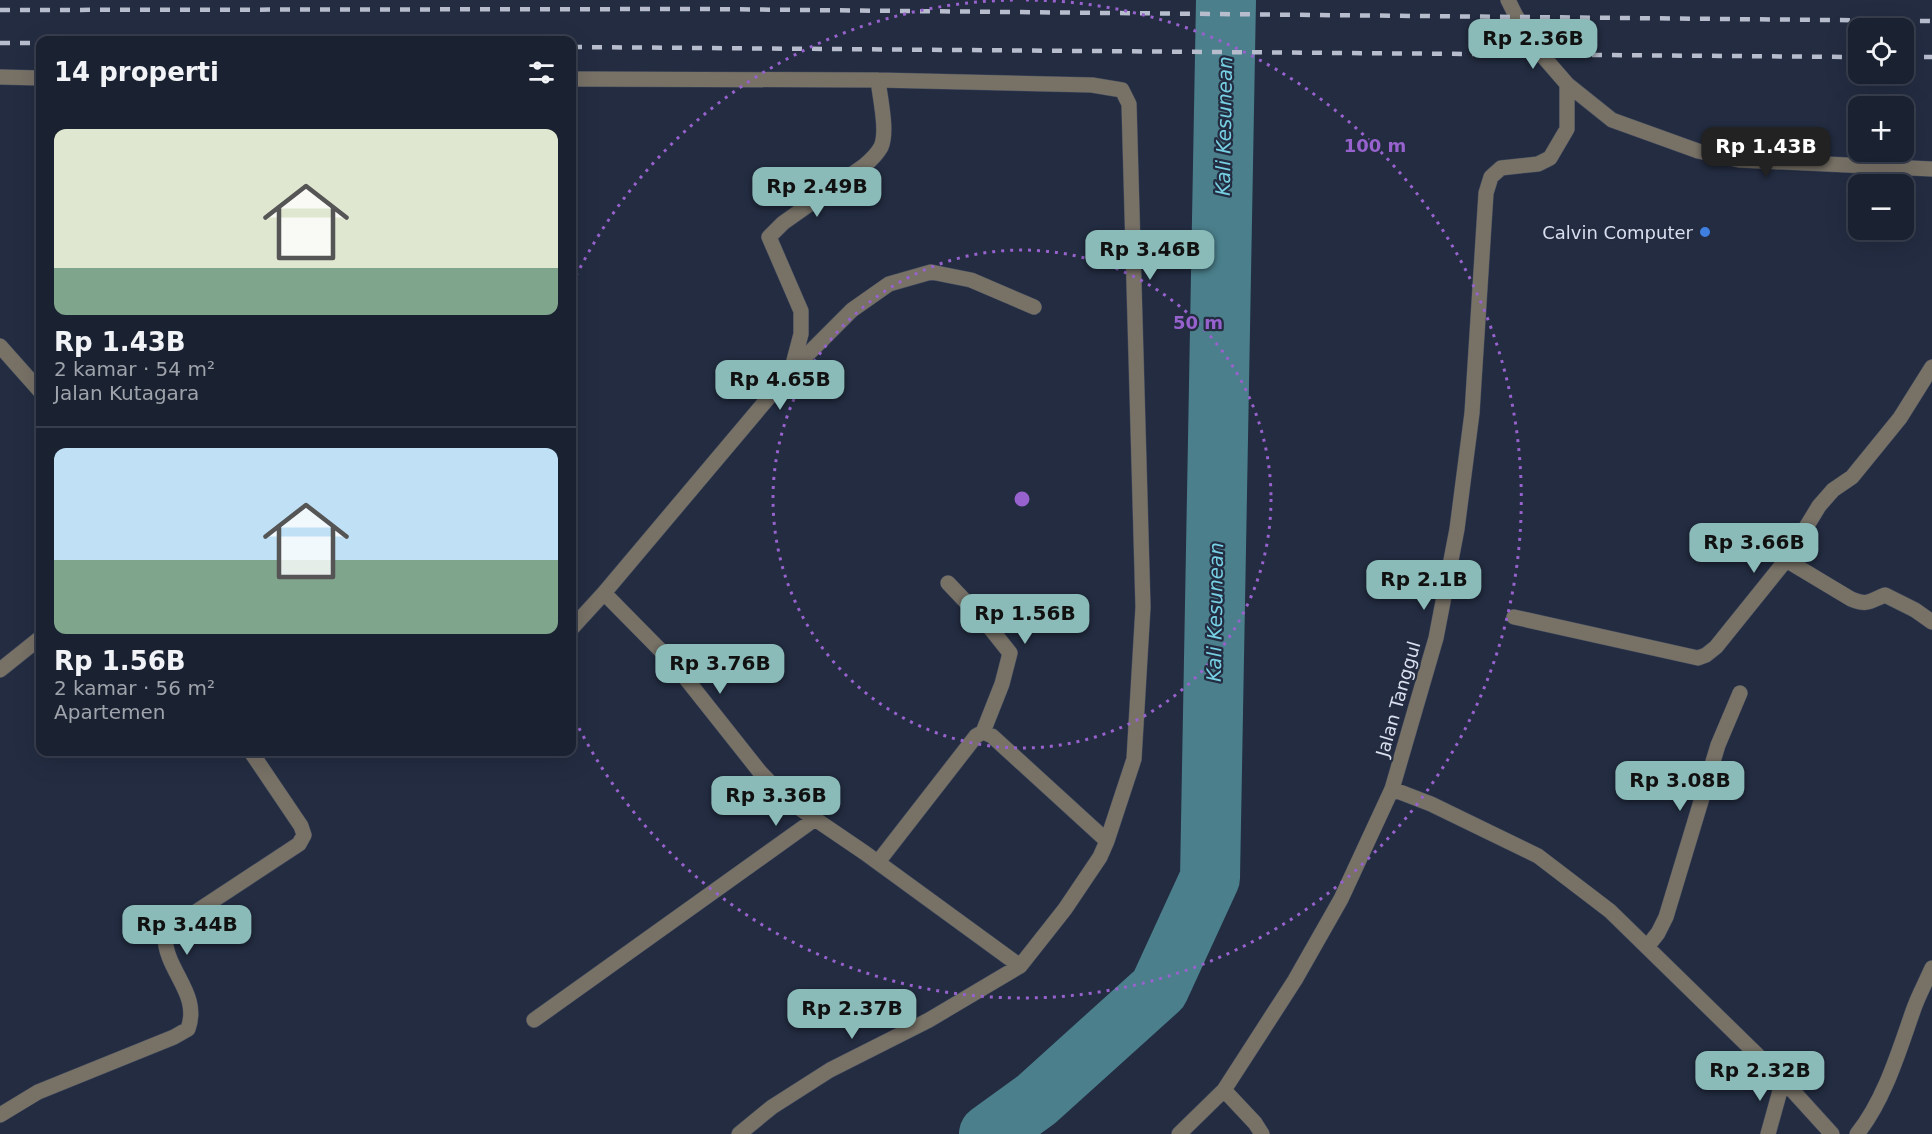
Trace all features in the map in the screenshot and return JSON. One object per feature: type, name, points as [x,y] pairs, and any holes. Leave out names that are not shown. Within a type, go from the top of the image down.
[{"type":"street","points":[[1510,4],[1541,54],[1567,84],[1612,120],[1698,151],[1739,160],[1932,169]]},
{"type":"street","points":[[0,77],[36,78]]},
{"type":"street","points":[[576,80],[878,80],[1092,85],[1122,90],[1129,104],[1143,607],[1134,759],[1107,842],[1100,857],[1065,909],[1020,966],[929,1020],[830,1070],[772,1107],[739,1134]]},
{"type":"street","points":[[791,370],[801,334],[801,311],[769,237],[783,223],[865,165],[881,147],[884,135],[878,80]]},
{"type":"street","name":"Jalan Tanggul","points":[[1179,1134],[1224,1090],[1295,980],[1341,899],[1392,789],[1436,638],[1457,529],[1472,413],[1486,193],[1491,177],[1501,168],[1538,164],[1550,158],[1567,129],[1567,84]]},
{"type":"street","points":[[576,624],[791,370],[852,310],[889,284],[931,272],[971,280],[1034,308]]},
{"type":"street","points":[[0,346],[36,386]]},
{"type":"street","points":[[1514,617],[1698,658],[1706,655],[1716,647],[1786,560],[1819,506],[1833,490],[1852,477],[1900,417],[1932,367]]},
{"type":"street","points":[[1786,560],[1851,599],[1861,603],[1870,603],[1885,595],[1905,604],[1932,622]]},
{"type":"street","points":[[878,862],[976,736],[983,732],[1002,684],[1010,653],[987,624],[948,583]]},
{"type":"street","points":[[604,593],[676,666],[760,772],[785,798],[878,862],[1020,966]]},
{"type":"street","points":[[0,670],[36,641]]},
{"type":"street","points":[[1647,947],[1658,933],[1666,917],[1718,745],[1740,693]]},
{"type":"street","points":[[983,732],[992,736],[1107,842]]},
{"type":"street","points":[[0,1115],[38,1092],[174,1037],[188,1029],[192,1017],[191,1003],[165,949],[165,936],[176,925],[299,844],[304,835],[301,826],[254,756]]},
{"type":"street","points":[[1392,789],[1431,804],[1538,856],[1610,911],[1783,1080],[1832,1134]]},
{"type":"street","points":[[534,1020],[815,819]]},
{"type":"street","points":[[1857,1134],[1865,1124],[1898,1058],[1914,1009],[1932,968]]},
{"type":"street","points":[[1768,1134],[1783,1080]]},
{"type":"street","points":[[1224,1090],[1262,1134]]},
{"type":"waterway","name":"Kali Kesunean","points":[[989,1134],[1036,1100],[1159,989],[1210,878],[1226,0]]},
{"type":"railway","points":[[0,10],[702,9],[1932,21]]},
{"type":"railway","points":[[0,43],[36,43]]},
{"type":"railway","points":[[576,47],[1848,57]]},
{"type":"railway","points":[[1914,57],[1932,57]]},
{"type":"place","name":"Calvin Computer","points":[[1705,232]]}]
